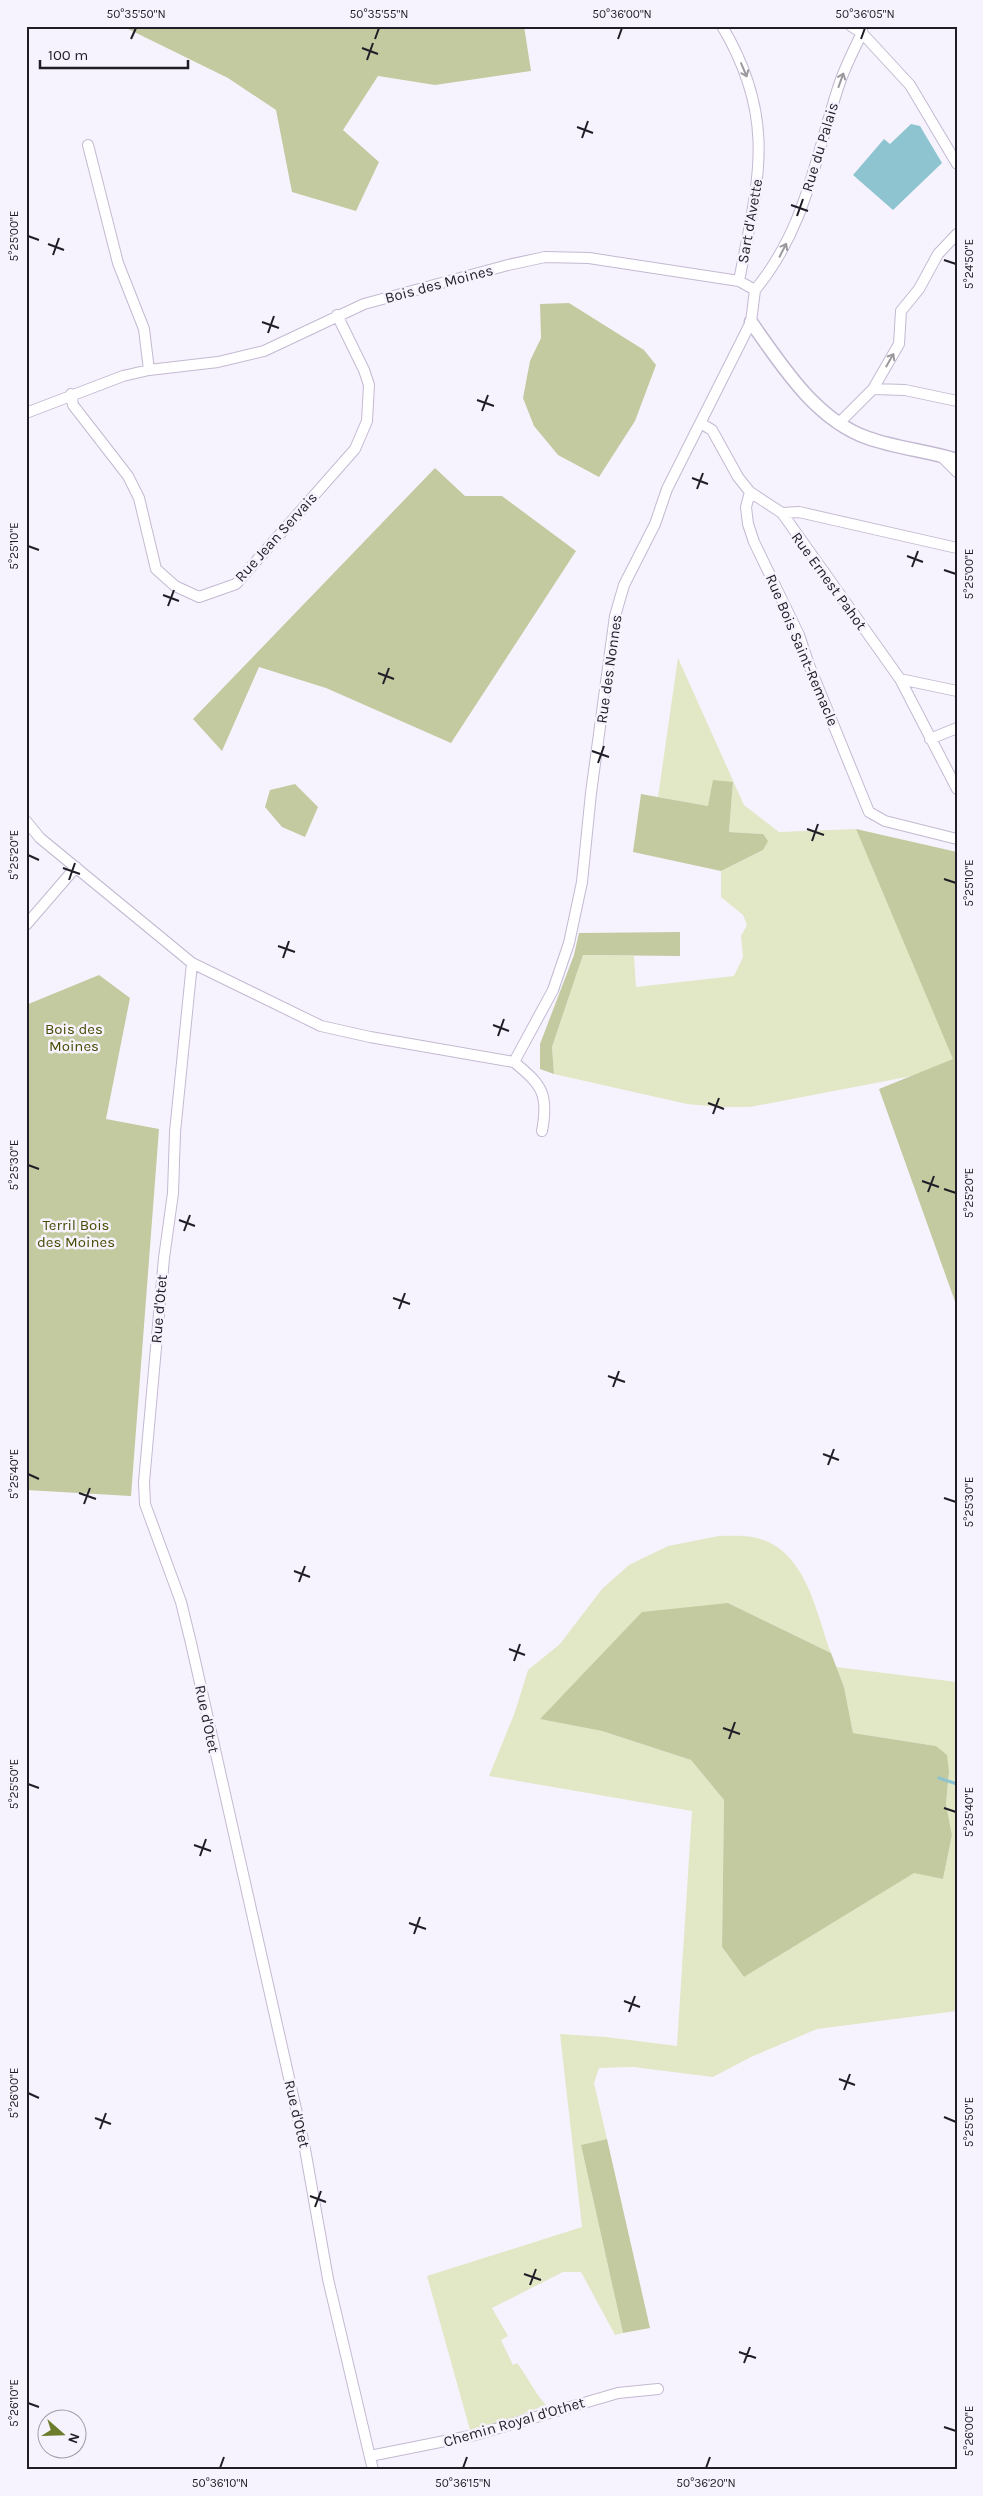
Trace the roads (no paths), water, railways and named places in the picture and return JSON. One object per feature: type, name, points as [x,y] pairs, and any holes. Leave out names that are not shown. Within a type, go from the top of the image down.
[{"type":"street","name":"Sart d'Avette","points":[[722,26],[732,43],[752,89],[760,135],[759,178],[740,281],[755,290]]},
{"type":"street","points":[[852,26],[862,30],[910,85],[957,164]]},
{"type":"street","name":"Rue du Palais","points":[[755,290],[774,266],[792,232],[816,170],[840,81],[862,30]]},
{"type":"street","points":[[88,145],[118,263],[144,329],[148,370]]},
{"type":"street","points":[[838,424],[873,389],[900,344],[901,311],[918,289],[938,254],[957,234]]},
{"type":"street","name":"Bois des Moines","points":[[26,413],[71,394],[123,376],[148,370],[218,362],[264,350],[337,315],[396,295],[545,257],[589,258],[740,281]]},
{"type":"street","points":[[755,290],[751,322],[804,392],[838,424],[869,438],[957,460]]},
{"type":"street","name":"Rue Jean Servais","points":[[71,394],[73,405],[128,476],[139,498],[156,569],[174,586],[199,597],[236,584],[355,449],[367,421],[368,385],[364,370],[337,315]]},
{"type":"street","name":"Rue des Nonnes","points":[[514,1062],[553,990],[569,943],[582,882],[591,793],[616,616],[624,585],[655,524],[666,490],[702,424],[751,322]]},
{"type":"street","points":[[873,389],[905,390],[957,401]]},
{"type":"street","points":[[702,424],[712,430],[738,476],[750,492]]},
{"type":"street","points":[[939,455],[957,472]]},
{"type":"street","name":"Rue Ernest Pahot","points":[[750,492],[782,514],[900,679],[930,739],[954,776],[957,788]]},
{"type":"street","name":"Rue Bois Saint-Remacle","points":[[750,492],[746,507],[748,524],[754,542],[799,635],[809,665],[869,812],[885,821],[957,839]]},
{"type":"street","points":[[782,514],[799,512],[957,548]]},
{"type":"street","points":[[900,679],[957,691]]},
{"type":"street","points":[[930,739],[957,728]]},
{"type":"street","points":[[26,821],[40,838],[192,962],[321,1026],[370,1037],[514,1062],[533,1077],[546,1100],[542,1131]]},
{"type":"street","points":[[26,925],[76,867]]},
{"type":"street","name":"Rue d'Otet","points":[[192,962],[175,1132],[173,1193],[164,1258],[144,1482],[145,1504],[181,1602],[185,1618],[305,2149],[328,2279],[373,2470]]},
{"type":"street","name":"Chemin Royal d'Othet","points":[[370,2456],[475,2435],[618,2393],[658,2389]]},
{"type":"water","points":[[911,124],[920,126],[942,163],[893,210],[853,175],[884,139],[890,144]]},
{"type":"waterway","points":[[939,1778],[957,1784]]},
{"type":"park label","name":"Terril Bois des Moines","points":[[76,1234]]}]
